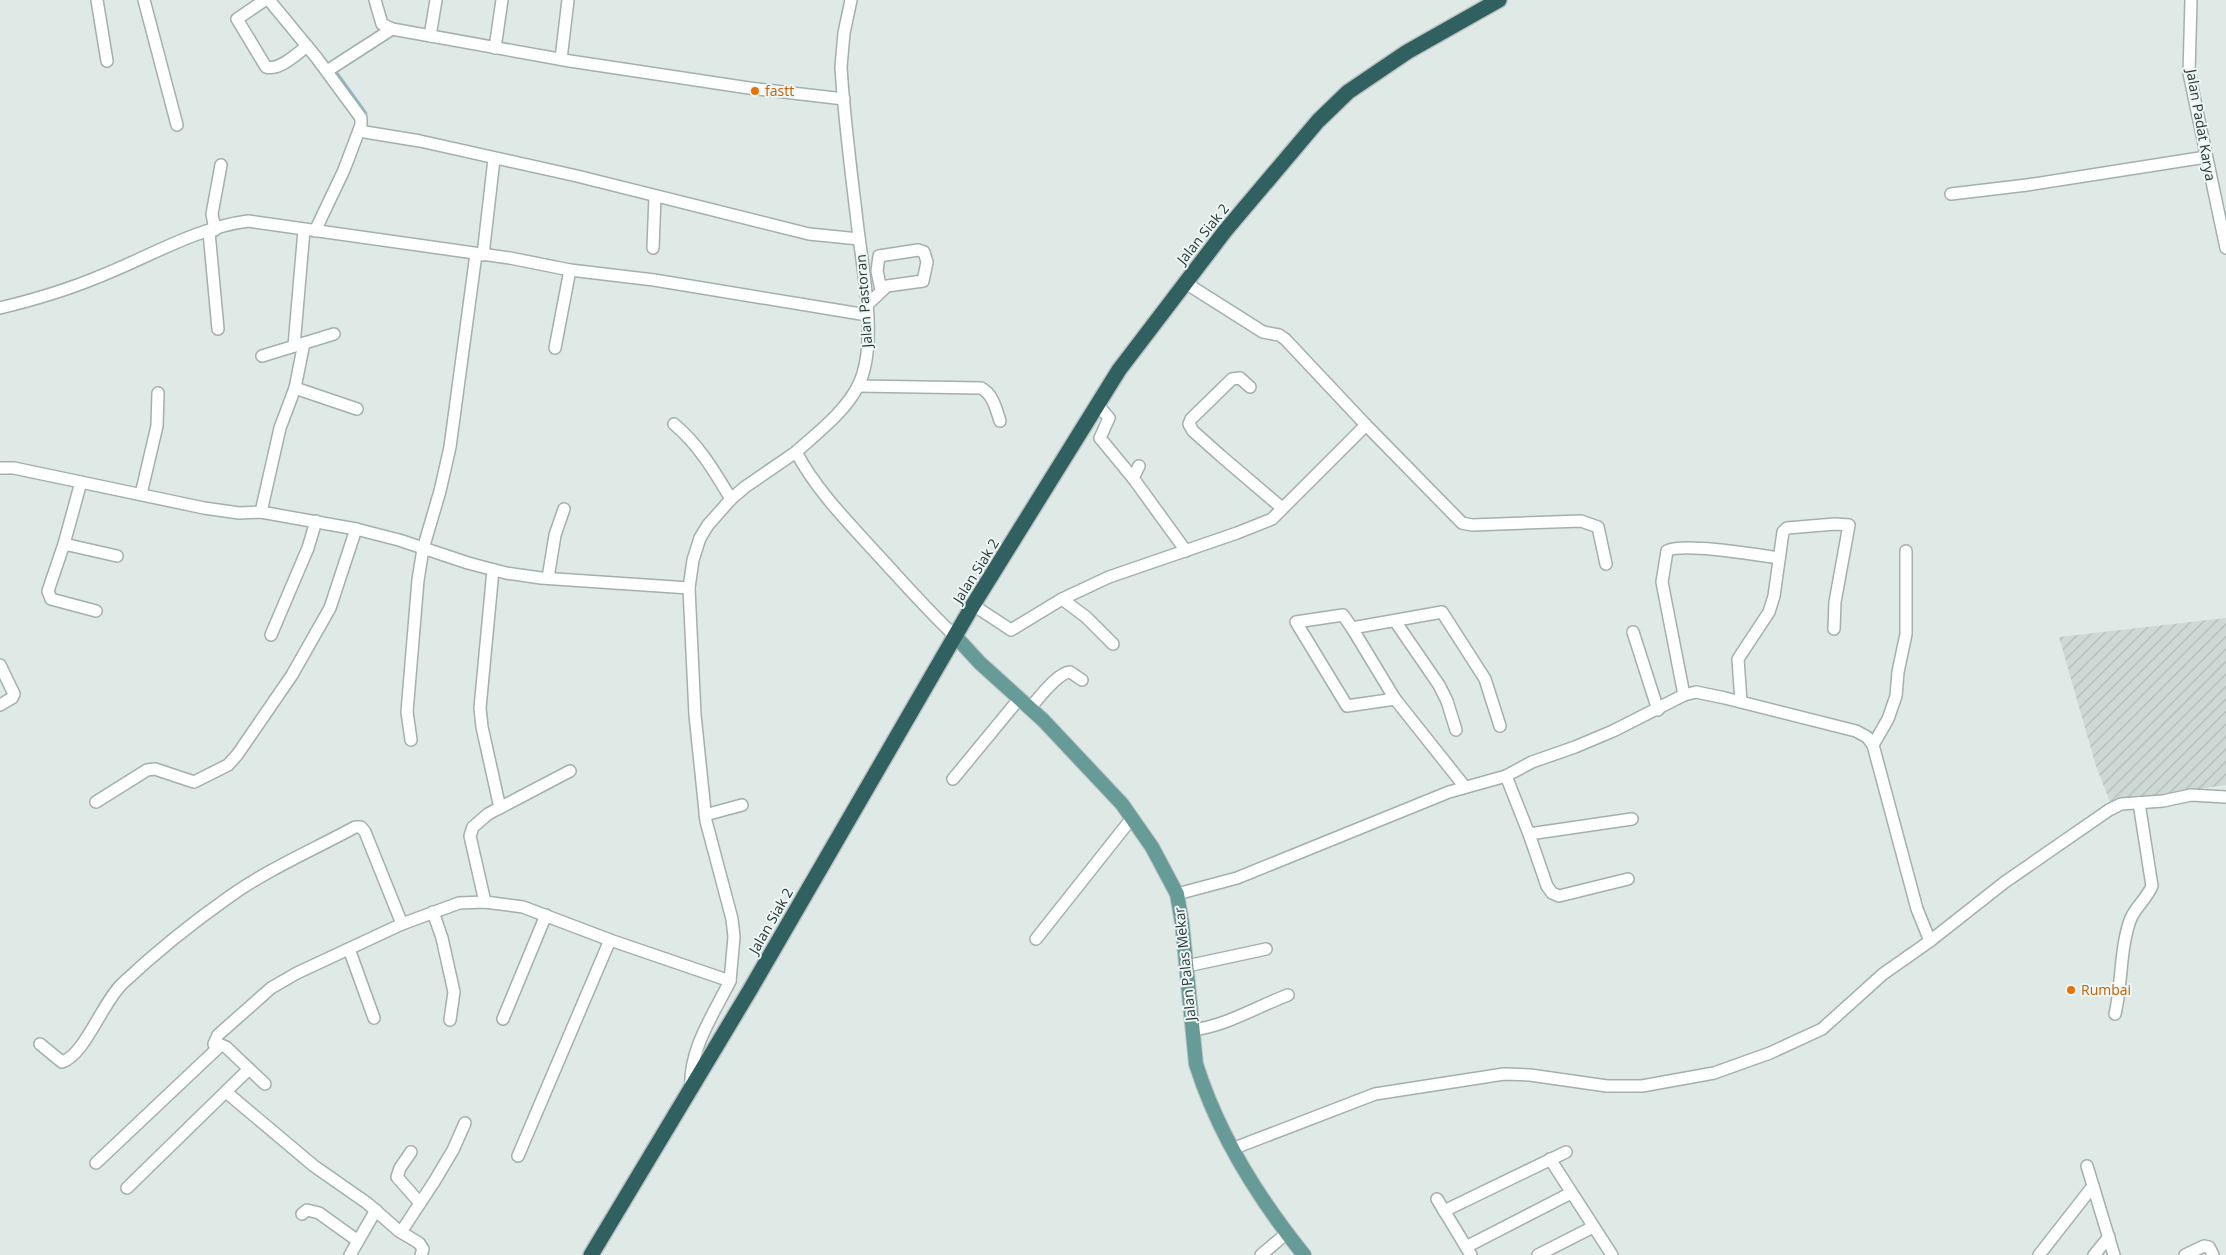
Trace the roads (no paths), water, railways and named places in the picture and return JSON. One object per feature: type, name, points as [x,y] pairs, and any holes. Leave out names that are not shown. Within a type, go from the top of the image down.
[{"type":"highway","name":"Jalan Siak 2","points":[[592,1255],[691,1090],[973,605],[1119,370],[1184,282],[1318,121],[1348,92],[1407,52],[1499,0]]},
{"type":"main road","name":"Jalan Palas Mekar","points":[[956,637],[980,663],[1024,703],[1122,804],[1152,847],[1177,894],[1187,966],[1196,1064],[1201,1080],[1232,1149],[1256,1190],[1304,1255]]},
{"type":"street","points":[[97,0],[107,61]]},
{"type":"street","points":[[144,0],[177,125]]},
{"type":"street","points":[[261,512],[280,428],[295,388],[309,231],[344,170],[361,118],[359,112],[327,71],[307,46],[267,0],[238,19],[266,67],[278,66],[307,46]]},
{"type":"street","points":[[375,0],[382,24],[392,29],[561,59],[748,88],[844,99]]},
{"type":"street","points":[[430,36],[436,0]]},
{"type":"street","points":[[495,48],[502,0]]},
{"type":"street","points":[[561,59],[568,0]]},
{"type":"street","name":"Jalan Pastoran","points":[[730,981],[734,937],[732,920],[705,815],[695,715],[689,588],[693,560],[700,538],[708,525],[731,499],[796,452],[838,412],[858,386],[868,357],[869,331],[841,67],[844,33],[851,0]]},
{"type":"street","name":"Jalan Padat Karya","points":[[2191,0],[2190,73],[2226,248]]},
{"type":"street","points":[[327,71],[392,29]]},
{"type":"street","points":[[358,131],[420,141],[809,234],[859,239]]},
{"type":"street","points":[[1951,194],[2027,185],[2206,157]]},
{"type":"street","points":[[411,740],[407,712],[408,696],[414,618],[423,549],[450,446],[494,159]]},
{"type":"street","points":[[218,329],[212,214],[221,165]]},
{"type":"street","points":[[654,248],[655,196]]},
{"type":"street","points":[[0,308],[100,277],[131,262],[212,231],[235,223],[248,221],[510,258],[570,270],[654,280],[866,311],[881,290],[887,286],[923,281],[927,262],[924,252],[918,250],[879,256],[878,271],[881,290]]},
{"type":"street","points":[[555,348],[570,270]]},
{"type":"street","points":[[1184,282],[1262,332],[1279,335],[1285,339],[1462,523],[1472,525],[1581,521],[1591,523],[1598,527],[1606,564]]},
{"type":"street","points":[[262,356],[334,334]]},
{"type":"street","points":[[1250,387],[1240,378],[1232,379],[1191,420],[1190,424],[1193,431],[1282,508]]},
{"type":"street","points":[[858,386],[981,388],[991,396],[1000,421]]},
{"type":"street","points":[[295,388],[357,408]]},
{"type":"street","points":[[141,494],[157,426],[158,393]]},
{"type":"street","points":[[1097,404],[1109,418],[1100,438],[1133,478],[1186,551]]},
{"type":"street","points":[[674,424],[702,452],[731,499]]},
{"type":"street","points":[[973,605],[1012,630],[1062,599],[1109,577],[1238,533],[1272,518],[1360,433],[1365,424]]},
{"type":"street","points":[[796,452],[809,476],[835,508],[928,610],[956,637]]},
{"type":"street","points":[[1133,478],[1139,466]]},
{"type":"street","points":[[0,468],[14,468],[204,508],[239,513],[261,512],[356,529],[400,540],[423,549],[493,570],[548,578],[689,588]]},
{"type":"street","points":[[80,482],[48,595],[51,599],[96,611]]},
{"type":"street","points":[[548,578],[555,535],[564,509]]},
{"type":"street","points":[[271,635],[308,548],[316,521]]},
{"type":"street","points":[[1741,702],[1738,659],[1769,612],[1774,596],[1783,532],[1787,528],[1849,525],[1835,602],[1834,629]]},
{"type":"street","points":[[96,802],[147,770],[156,769],[194,782],[228,765],[233,760],[292,675],[330,608],[356,529]]},
{"type":"street","points":[[64,544],[117,556]]},
{"type":"street","points":[[1684,695],[1662,582],[1667,551],[1679,549],[1722,550],[1779,558]]},
{"type":"street","points":[[1873,745],[1888,719],[1896,696],[1898,672],[1906,634],[1906,551]]},
{"type":"street","points":[[493,570],[480,708],[482,727],[500,808]]},
{"type":"street","points":[[1062,599],[1086,617],[1113,644]]},
{"type":"street","points":[[1352,628],[1442,612],[1484,679],[1500,726]]},
{"type":"street","points":[[1395,699],[1347,706],[1296,622],[1343,615],[1395,699],[1465,787]]},
{"type":"street","points":[[1395,621],[1448,701],[1456,730]]},
{"type":"street","points":[[1633,632],[1658,710]]},
{"type":"street","points":[[0,665],[14,694],[0,705]]},
{"type":"street","points":[[952,779],[1024,703],[1066,672],[1070,672],[1082,680]]},
{"type":"street","points":[[1177,894],[1237,878],[1465,787],[1506,776],[1532,762],[1575,747],[1658,710],[1684,695],[1696,692],[1856,731],[1867,737],[1873,745],[1917,909],[1930,941]]},
{"type":"street","points":[[485,902],[470,836],[473,826],[500,808],[570,771]]},
{"type":"street","points":[[1506,776],[1547,886],[1552,893],[1559,896],[1628,879]]},
{"type":"street","points":[[1232,1149],[1375,1094],[1504,1074],[1530,1075],[1607,1086],[1642,1086],[1714,1073],[1770,1053],[1822,1029],[1883,974],[1930,941],[2004,882],[2109,810],[2121,804],[2191,795],[2226,797]]},
{"type":"street","points":[[2115,1014],[2126,936],[2131,917],[2149,895],[2152,886],[2139,803]]},
{"type":"street","points":[[705,815],[742,805]]},
{"type":"street","points":[[1036,939],[1132,818]]},
{"type":"street","points":[[1529,834],[1632,820]]},
{"type":"street","points":[[40,1044],[56,1060],[62,1062],[69,1060],[88,1036],[118,988],[174,939],[230,896],[355,827],[361,827],[365,832],[402,924]]},
{"type":"street","points":[[216,1048],[214,1044],[218,1035],[271,988],[402,924],[459,903],[485,902],[523,907],[610,940],[730,981],[694,1056],[690,1074],[691,1090]]},
{"type":"street","points":[[433,912],[442,938],[454,992],[450,1020]]},
{"type":"street","points":[[503,1019],[546,915]]},
{"type":"street","points":[[518,1156],[610,940]]},
{"type":"street","points":[[349,949],[374,1018]]},
{"type":"street","points":[[1187,966],[1266,949]]},
{"type":"street","points":[[1192,1030],[1205,1029],[1232,1020],[1263,1004],[1288,995]]},
{"type":"street","points":[[96,1163],[221,1045],[226,1047],[265,1084]]},
{"type":"street","points":[[127,1188],[249,1070]]},
{"type":"street","points":[[226,1092],[314,1166],[376,1210],[400,1232],[419,1244],[422,1249],[421,1255]]},
{"type":"street","points":[[400,1232],[453,1150],[465,1123]]},
{"type":"street","points":[[411,1152],[400,1168],[397,1177],[419,1202]]},
{"type":"street","points":[[1444,1211],[1566,1152]]},
{"type":"street","points":[[1550,1159],[1612,1255]]},
{"type":"street","points":[[2087,1166],[2114,1255]]},
{"type":"street","points":[[2039,1255],[2093,1186]]},
{"type":"street","points":[[1437,1199],[1468,1251],[1571,1193]]},
{"type":"street","points":[[302,1214],[307,1210],[319,1213],[358,1241]]},
{"type":"street","points":[[350,1255],[376,1210]]},
{"type":"street","points":[[1538,1255],[1560,1250],[1593,1227]]},
{"type":"street","points":[[1261,1255],[1287,1233]]},
{"type":"street","points":[[2094,1255],[2109,1237]]},
{"type":"street","points":[[2185,1255],[2204,1246],[2209,1247],[2213,1255]]},
{"type":"waterway","points":[[335,70],[366,113],[365,117]]},
{"type":"waterway","points":[[57,286],[78,279]]},
{"type":"place","name":"fastt","points":[[755,91]]},
{"type":"place","name":"Rumbai","points":[[2071,990]]}]
